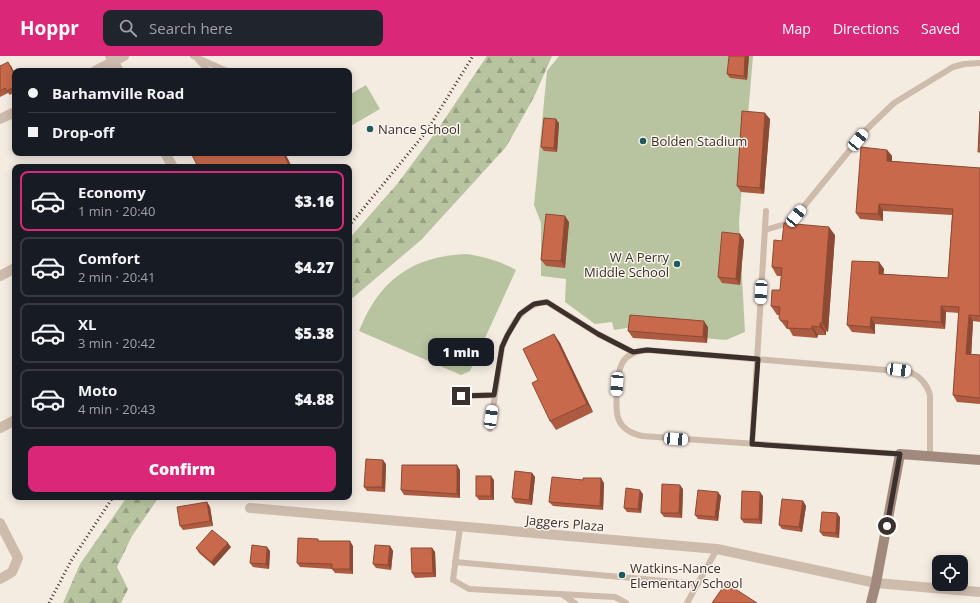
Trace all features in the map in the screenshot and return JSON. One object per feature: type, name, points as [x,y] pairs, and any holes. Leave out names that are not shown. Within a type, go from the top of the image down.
[{"type":"street","points":[[103,68],[124,56]]},
{"type":"street","points":[[0,119],[12,113]]},
{"type":"street","points":[[0,276],[12,270]]},
{"type":"street","points":[[0,428],[12,422]]},
{"type":"street","points":[[870,603],[876,583],[900,454],[980,460]]},
{"type":"street","name":"Jaggers Plaza","points":[[250,508],[717,549],[876,583],[980,592]]},
{"type":"street","points":[[0,523],[18,558],[12,572],[0,579]]},
{"type":"lane","points":[[193,56],[206,68]]},
{"type":"lane","points":[[193,56],[220,68]]},
{"type":"lane","points":[[765,230],[785,224],[796,216],[867,129],[894,103],[953,67],[964,64],[980,63]]},
{"type":"lane","points":[[752,444],[766,211]]},
{"type":"lane","points":[[490,428],[502,347],[520,314],[534,304],[547,302],[598,334],[633,352],[647,350],[910,372],[917,375],[928,387],[930,395],[930,456]]},
{"type":"lane","points":[[633,352],[621,364],[617,379],[616,417],[628,430],[642,436],[900,454]]},
{"type":"lane","points":[[461,396],[494,395]]},
{"type":"lane","points":[[460,527],[453,580],[469,590],[615,597],[626,603]]},
{"type":"lane","points":[[687,603],[717,549]]},
{"type":"lane","points":[[455,562],[698,584]]},
{"type":"lane","points":[[562,594],[575,603]]},
{"type":"green space","points":[[487,56],[552,56],[534,97],[506,147],[421,240],[352,298],[352,236],[398,183],[438,129]]},
{"type":"green space","name":"Bolden Stadium","points":[[559,56],[753,56],[739,222],[745,332],[726,340],[633,332],[633,327],[614,330],[612,322],[595,324],[565,302],[566,279],[541,276],[541,223],[534,205],[547,71]]},
{"type":"green space","points":[[366,85],[380,109],[352,125],[352,93]]},
{"type":"green space","points":[[467,254],[480,256],[504,264],[516,270],[470,371],[461,375],[359,331],[367,313],[377,298],[387,285],[400,274],[414,266],[430,260],[447,256]]},
{"type":"green space","points":[[125,500],[157,500],[132,536],[117,567],[128,589],[121,603],[63,603],[80,564]]},
{"type":"building","points":[[729,56],[745,56],[744,76],[727,74]]},
{"type":"building","points":[[8,62],[12,70],[12,88],[7,91],[5,88],[0,91],[0,66]]},
{"type":"building","points":[[742,111],[765,113],[760,188],[737,186]]},
{"type":"building","points":[[980,111],[980,152],[978,152]]},
{"type":"building","points":[[544,118],[556,119],[554,148],[541,147]]},
{"type":"building","points":[[861,147],[887,150],[887,161],[980,168],[980,316],[969,315],[966,354],[980,355],[980,398],[953,395],[959,307],[941,306],[941,322],[871,317],[870,327],[847,325],[852,261],[879,262],[879,274],[948,278],[953,209],[879,204],[878,214],[856,213]]},
{"type":"building","points":[[192,156],[284,156],[288,164],[196,164]]},
{"type":"building","points":[[546,214],[565,216],[561,261],[541,260]]},
{"type":"building","points":[[784,223],[829,227],[822,323],[820,323],[820,327],[812,326],[812,329],[787,328],[788,321],[781,321],[779,318],[780,307],[771,306],[772,290],[780,290],[782,268],[772,267],[774,240],[782,241]]},
{"type":"building","points":[[722,232],[740,234],[736,279],[718,277]]},
{"type":"building","points":[[630,315],[704,321],[703,337],[628,331]]},
{"type":"building","points":[[554,334],[587,404],[550,421],[532,383],[538,380],[523,349]]},
{"type":"building","points":[[366,459],[383,460],[382,487],[364,487]]},
{"type":"building","points":[[402,465],[457,465],[457,494],[401,490]]},
{"type":"building","points":[[515,471],[532,473],[529,500],[512,498]]},
{"type":"building","points":[[476,476],[491,476],[491,496],[476,496]]},
{"type":"building","points":[[552,477],[583,480],[583,478],[601,478],[600,506],[549,502]]},
{"type":"building","points":[[662,484],[680,485],[679,513],[661,513]]},
{"type":"building","points":[[626,488],[640,490],[638,509],[624,508]]},
{"type":"building","points":[[698,490],[718,492],[715,517],[695,515]]},
{"type":"building","points":[[742,491],[760,492],[759,519],[741,519]]},
{"type":"building","points":[[782,499],[803,501],[799,527],[779,525]]},
{"type":"building","points":[[207,502],[210,521],[180,526],[177,507]]},
{"type":"building","points":[[822,512],[837,513],[836,533],[820,532]]},
{"type":"building","points":[[212,530],[228,543],[211,562],[196,548]]},
{"type":"building","points":[[298,538],[318,539],[318,541],[350,541],[350,569],[332,569],[332,564],[297,563]]},
{"type":"building","points":[[252,545],[267,547],[266,564],[250,563]]},
{"type":"building","points":[[375,545],[390,546],[388,565],[373,564]]},
{"type":"building","points":[[411,548],[432,548],[433,573],[412,573]]},
{"type":"building","points":[[726,583],[757,603],[712,603]]},
{"type":"railway","points":[[352,222],[426,132],[473,56]]},
{"type":"railway","points":[[49,603],[71,561],[111,500]]},
{"type":"place","name":"Nance School","points":[[370,129]]},
{"type":"place","name":"Bolden Stadium","points":[[643,141]]},
{"type":"place","name":"W A Perry Middle School","points":[[677,264]]},
{"type":"place","name":"Watkins-Nance Elementary School","points":[[622,575]]},
{"type":"route","points":[[461,396],[494,395],[502,347],[507,336],[520,314],[526,308],[540,302],[547,302],[555,306],[598,334],[633,352],[647,350],[758,359],[752,444],[900,454],[887,526]]}]
